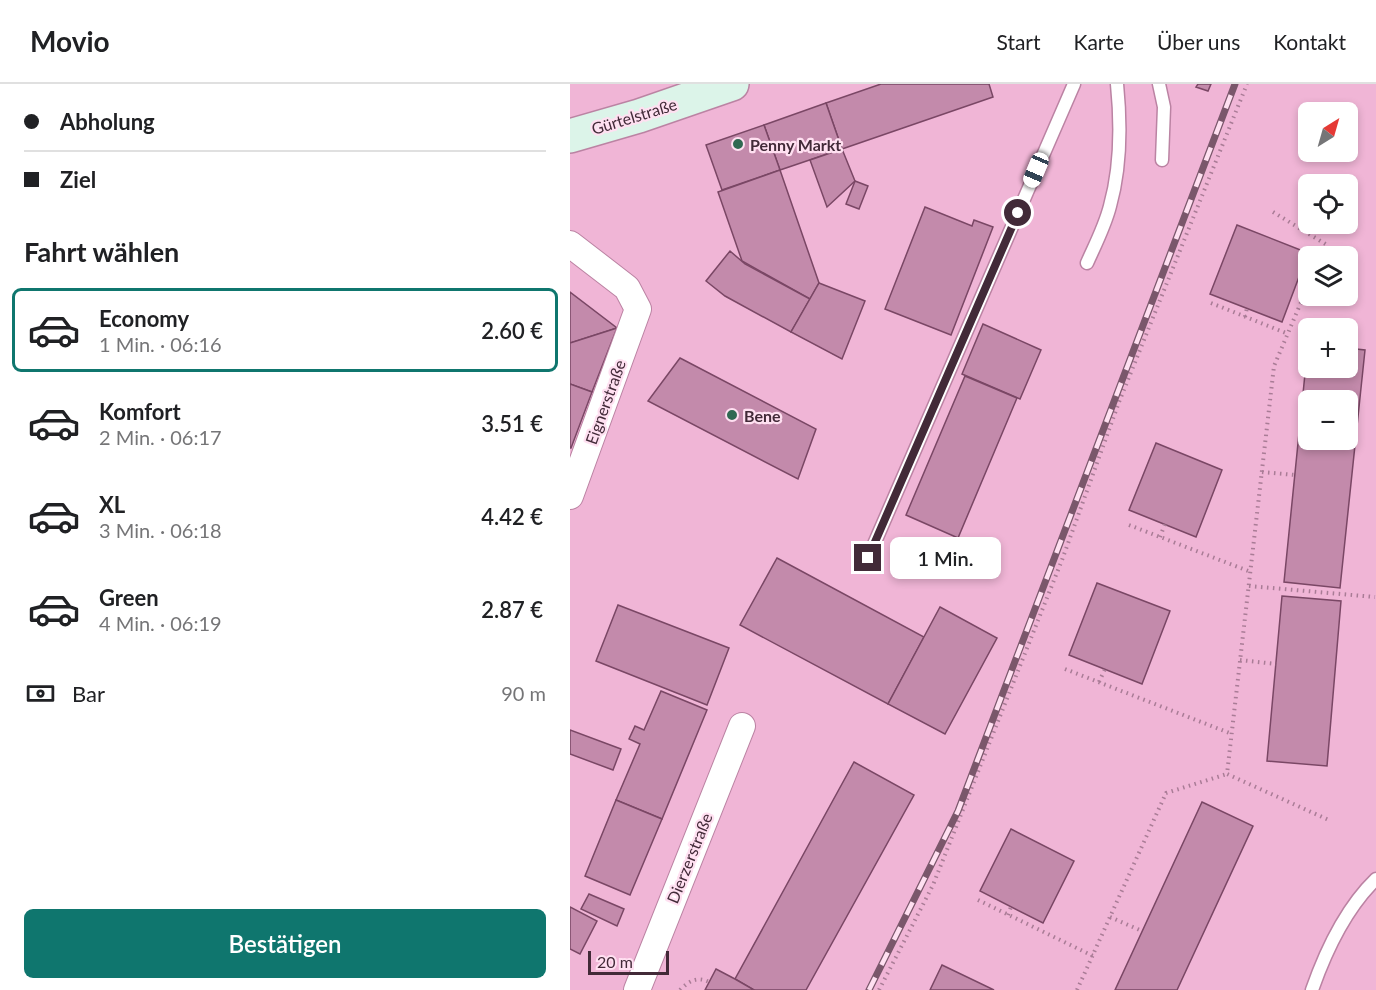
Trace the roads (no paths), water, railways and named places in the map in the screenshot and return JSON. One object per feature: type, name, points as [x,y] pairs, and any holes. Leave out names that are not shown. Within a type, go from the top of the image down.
[{"type":"main road","name":"Gürtelstraße","points":[[570,136],[639,116],[732,84]]},
{"type":"street","name":"Eignerstraße","points":[[570,244],[627,288],[638,309],[570,496]]},
{"type":"street","name":"Dierzerstraße","points":[[637,990],[742,726]]},
{"type":"lane","points":[[868,558],[1074,84]]},
{"type":"lane","points":[[1087,263],[1110,206],[1118,163],[1120,115],[1117,84]]},
{"type":"lane","points":[[1159,84],[1164,106],[1162,159]]},
{"type":"lane","points":[[1312,990],[1322,962],[1338,931],[1354,906],[1376,879]]},
{"type":"railway","points":[[869,990],[958,811],[1235,84]]},
{"type":"place","name":"Penny Markt","points":[[738,144]]},
{"type":"place","name":"Bene","points":[[732,415]]}]
